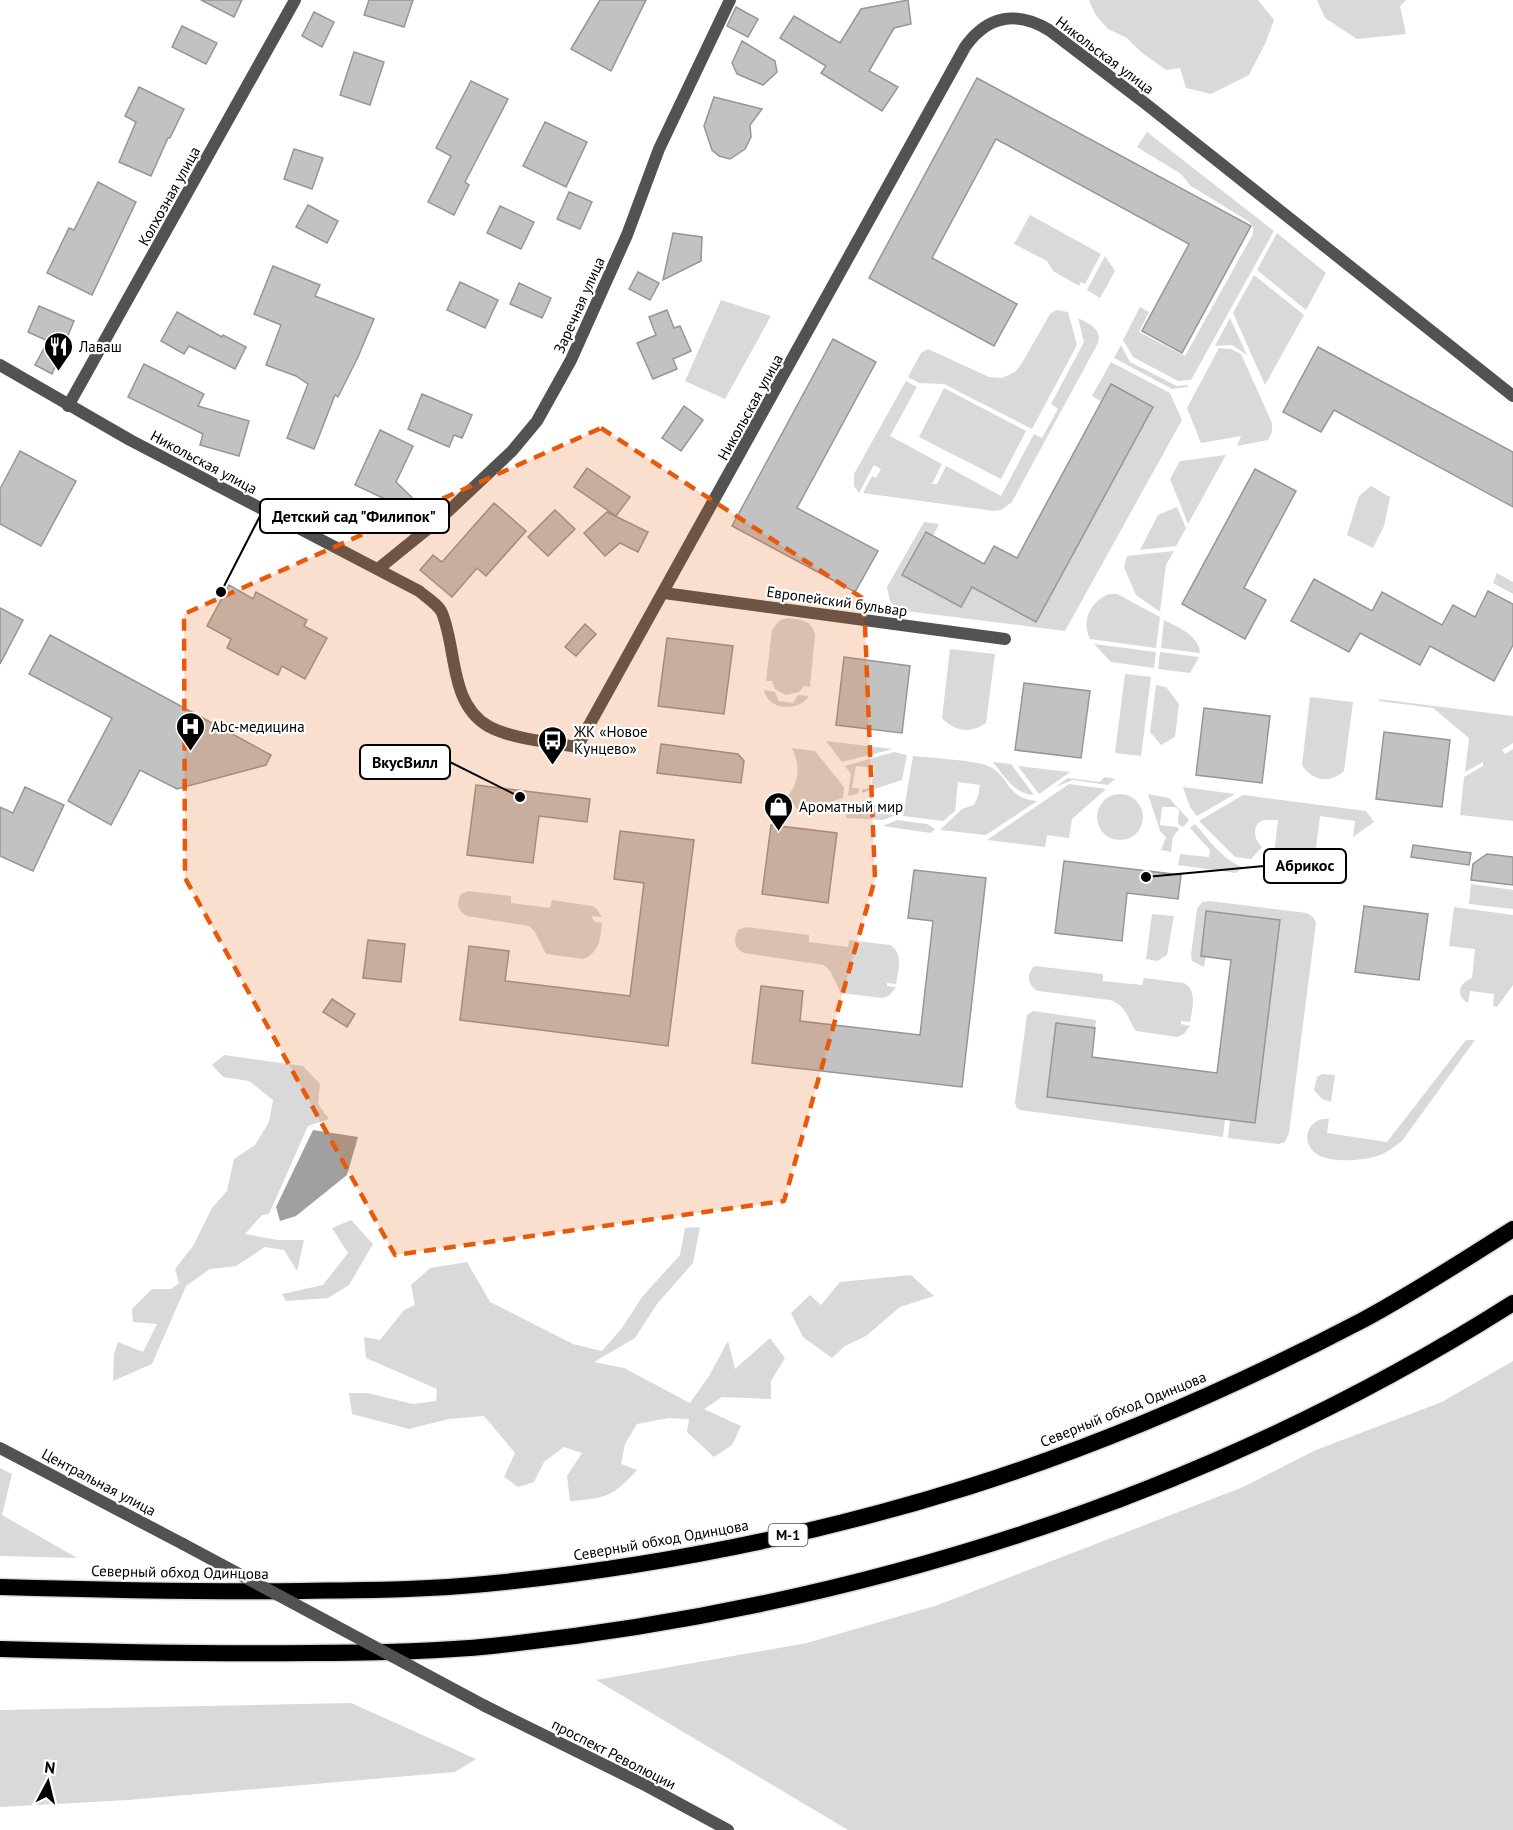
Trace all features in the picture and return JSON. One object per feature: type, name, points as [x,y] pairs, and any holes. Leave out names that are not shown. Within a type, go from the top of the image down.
[{"type":"highway","name":"Северный обход Одинцова","points":[[0,1587],[238,1591],[374,1590],[483,1584],[590,1571],[782,1537],[880,1513],[970,1487],[1165,1414],[1274,1365],[1366,1318],[1435,1279],[1513,1229]]},
{"type":"highway","points":[[0,1649],[238,1654],[376,1653],[488,1647],[599,1633],[796,1598],[897,1573],[989,1546],[1087,1512],[1189,1472],[1301,1422],[1396,1373],[1513,1303]]},
{"type":"street","name":"Колхозная улица","points":[[69,406],[296,0]]},
{"type":"street","name":"Заречная улица","points":[[378,569],[448,511],[512,451],[537,421],[571,360],[627,235],[659,149],[730,0]]},
{"type":"street","name":"Никольская улица","points":[[0,365],[130,440],[419,591],[442,611],[457,678],[466,703],[474,715],[487,725],[504,733],[577,747],[965,47],[973,35],[985,25],[1000,20],[1019,18],[1049,30],[1146,104],[1513,396]]},
{"type":"street","name":"Европейский бульвар","points":[[664,593],[1005,639]]},
{"type":"street","name":"Центральная улица","points":[[0,1448],[484,1706]]},
{"type":"street","name":"проспект Революции","points":[[484,1706],[643,1784],[728,1830]]},
{"type":"highlighted area","points":[[601,428],[864,599],[875,879],[784,1201],[395,1255],[185,878],[184,614]]},
{"type":"shaded area","points":[[1089,0],[1258,0],[1274,20],[1266,42],[1249,75],[1211,94],[1186,88],[1180,68],[1166,70],[1141,52],[1127,38],[1108,29],[1095,14]]},
{"type":"shaded area","points":[[1317,0],[1406,0],[1400,6],[1406,34],[1357,39],[1325,18]]},
{"type":"shaded area","points":[[1147,132],[1274,231],[1191,380],[1178,381],[1133,357],[1123,340],[1140,307],[1149,312],[1139,332],[1185,356],[1253,234],[1253,226],[1191,186],[1181,174],[1137,147]]},
{"type":"shaded area","points":[[1030,215],[1101,254],[1085,284],[1081,282],[1079,286],[1053,271],[1047,261],[1014,244]]},
{"type":"shaded area","points":[[1277,233],[1326,273],[1306,310],[1257,270]]},
{"type":"shaded area","points":[[1105,256],[1115,271],[1100,298],[1087,290]]},
{"type":"shaded area","points":[[1254,275],[1304,315],[1265,385],[1233,313]]},
{"type":"shaded area","points":[[721,300],[771,316],[725,399],[685,381]]},
{"type":"shaded area","points":[[1056,310],[1068,312],[1077,345],[1032,429],[944,384],[919,383],[908,377],[921,353],[928,349],[989,377],[1002,378],[1015,372],[1050,314]]},
{"type":"shaded area","points":[[1078,318],[1096,330],[1098,343],[1012,502],[1001,510],[994,511],[863,493],[872,476],[876,478],[881,469],[874,465],[859,493],[854,486],[854,474],[906,381],[917,387],[890,436],[942,464],[932,484],[937,484],[946,466],[1001,496],[1034,434],[1042,438],[1058,409],[1051,404],[1084,342]]},
{"type":"shaded area","points":[[1230,318],[1247,355],[1232,345],[1215,346]]},
{"type":"shaded area","points":[[1121,345],[1130,362],[1177,386],[1188,385],[1187,387],[1172,389],[1114,358]]},
{"type":"shaded area","points":[[1219,348],[1231,349],[1241,354],[1272,423],[1272,432],[1268,440],[1237,446],[1241,436],[1201,443],[1187,408]]},
{"type":"shaded area","points":[[1111,362],[1170,393],[1182,420],[1065,631],[898,610],[890,601],[887,587],[924,522],[939,524],[933,536],[925,532],[903,575],[972,587],[1036,621],[1102,402],[1092,396]]},
{"type":"shaded area","points":[[944,388],[1026,431],[1001,479],[919,437]]},
{"type":"shaded area","points":[[1226,455],[1188,524],[1170,479],[1180,461]]},
{"type":"shaded area","points":[[1371,486],[1390,497],[1384,526],[1373,548],[1347,535],[1359,496]]},
{"type":"shaded area","points":[[1177,507],[1186,528],[1176,546],[1140,550],[1158,515]]},
{"type":"shaded area","points":[[1174,551],[1166,565],[1160,612],[1136,595],[1124,567],[1127,556]]},
{"type":"shaded area","points":[[1497,573],[1513,582],[1513,594],[1493,583]]},
{"type":"shaded area","points":[[1117,594],[1160,617],[1156,648],[1090,639],[1086,625],[1089,612],[1102,597]]},
{"type":"shaded area","points":[[788,618],[802,620],[809,624],[815,635],[810,687],[804,686],[799,692],[786,695],[775,689],[772,681],[766,681],[772,630],[780,620]]},
{"type":"shaded area","points":[[1164,620],[1192,637],[1200,653],[1161,648]]},
{"type":"shaded area","points":[[1094,644],[1156,652],[1154,668],[1111,662]]},
{"type":"shaded area","points":[[950,649],[995,654],[986,723],[980,727],[968,730],[957,729],[942,718]]},
{"type":"shaded area","points":[[1160,652],[1199,657],[1190,673],[1158,669]]},
{"type":"shaded area","points":[[1125,674],[1151,677],[1141,756],[1115,753]]},
{"type":"shaded area","points":[[1156,685],[1166,687],[1179,704],[1175,737],[1161,745],[1150,732]]},
{"type":"shaded area","points":[[764,690],[775,692],[779,701],[793,703],[798,695],[809,696],[798,705],[784,707],[771,702]]},
{"type":"shaded area","points":[[1310,697],[1353,702],[1344,771],[1333,778],[1322,779],[1311,775],[1302,765]]},
{"type":"shaded area","points":[[1379,699],[1513,716],[1513,743],[1502,750],[1505,754],[1513,749],[1513,821],[1460,815],[1464,777],[1483,766],[1483,762],[1465,772],[1469,738],[1433,708],[1379,701]]},
{"type":"shaded area","points":[[826,741],[893,749],[842,762]]},
{"type":"shaded area","points":[[792,748],[815,751],[844,787],[843,798],[799,812],[788,796],[795,784],[798,772]]},
{"type":"shaded area","points":[[894,752],[907,755],[902,780],[862,793],[862,789],[871,788],[874,768],[856,766],[852,788],[859,788],[858,794],[848,796],[851,774],[845,766]]},
{"type":"shaded area","points":[[913,756],[988,766],[995,770],[1019,796],[1037,801],[986,835],[940,830],[962,809],[974,805],[980,785],[958,782],[955,811],[943,821],[903,816]]},
{"type":"shaded area","points":[[993,762],[1011,764],[1034,795],[1015,788]]},
{"type":"shaded area","points":[[1018,766],[1070,772],[1039,794]]},
{"type":"shaded area","points":[[1104,777],[1115,779],[1108,785],[1073,780],[1055,787],[1068,778],[1100,782]]},
{"type":"shaded area","points":[[1069,784],[1106,789],[1072,819],[1069,838],[1047,835],[1045,847],[987,840]]},
{"type":"shaded area","points":[[1183,787],[1235,794],[1197,816],[1190,807]]},
{"type":"shaded area","points":[[1120,794],[1136,801],[1143,817],[1136,833],[1120,840],[1104,833],[1097,817],[1104,801]]},
{"type":"shaded area","points":[[1148,794],[1169,798],[1189,820],[1183,827],[1178,824],[1179,810],[1175,807],[1162,807],[1160,825],[1179,829],[1173,837],[1171,852],[1161,850],[1166,837],[1160,831]]},
{"type":"shaded area","points":[[1243,795],[1366,811],[1374,822],[1353,837],[1355,821],[1320,816],[1314,864],[1303,867],[1273,863],[1278,820],[1264,820],[1258,823],[1255,829],[1257,841],[1262,847],[1251,859],[1235,857],[1199,821]]},
{"type":"shaded area","points":[[868,801],[867,811],[896,815],[883,820],[846,818],[847,806]]},
{"type":"shaded area","points":[[897,820],[927,824],[935,829],[931,833],[883,826]]},
{"type":"shaded area","points":[[1195,824],[1222,854],[1242,867],[1236,873],[1178,865],[1180,854],[1209,857],[1210,850],[1190,828]]},
{"type":"shaded area","points":[[1471,884],[1513,890],[1513,909],[1469,904]]},
{"type":"shaded area","points":[[469,891],[511,896],[511,903],[550,908],[552,900],[592,906],[602,917],[591,916],[595,922],[602,923],[598,945],[593,953],[583,959],[546,954],[535,932],[529,926],[464,914],[459,909],[458,901],[461,894]]},
{"type":"shaded area","points":[[1210,901],[1307,913],[1316,923],[1289,1133],[1285,1142],[1279,1144],[1228,1138],[1230,1120],[1280,920],[1206,911],[1201,955],[1206,956],[1204,967],[1192,961],[1191,955],[1197,909],[1202,902]]},
{"type":"shaded area","points":[[1454,907],[1513,915],[1513,985],[1497,1007],[1493,1006],[1494,994],[1470,991],[1468,1003],[1461,996],[1460,989],[1472,978],[1475,949],[1449,946]]},
{"type":"shaded area","points":[[1152,914],[1174,916],[1167,955],[1157,961],[1146,959]]},
{"type":"shaded area","points":[[746,927],[809,935],[809,942],[848,947],[849,940],[890,945],[899,957],[899,968],[896,984],[887,983],[887,986],[896,987],[890,995],[883,998],[841,993],[830,971],[824,965],[741,951],[736,946],[735,937],[738,930]]},
{"type":"shaded area","points":[[1035,966],[1103,974],[1103,981],[1142,985],[1144,978],[1184,983],[1193,995],[1193,1006],[1190,1022],[1181,1021],[1181,1024],[1190,1026],[1184,1034],[1177,1037],[1136,1031],[1123,1009],[1110,1000],[1038,991],[1029,979],[1030,972]]},
{"type":"shaded area","points":[[1033,1011],[1096,1020],[1095,1028],[1056,1023],[1047,1097],[1225,1119],[1223,1137],[1020,1110],[1016,1107],[1015,1102],[1027,1015]]},
{"type":"shaded area","points":[[1466,1040],[1475,1040],[1402,1141],[1393,1148],[1377,1156],[1335,1160],[1319,1155],[1309,1146],[1307,1140],[1309,1129],[1317,1121],[1323,1119],[1329,1119],[1327,1133],[1387,1142]]},
{"type":"shaded area","points":[[224,1055],[303,1066],[320,1084],[318,1104],[329,1119],[308,1126],[269,1214],[262,1215],[245,1234],[278,1240],[304,1240],[297,1271],[284,1250],[265,1247],[236,1266],[210,1269],[186,1286],[152,1364],[113,1381],[114,1354],[118,1342],[143,1352],[157,1324],[133,1322],[132,1309],[152,1289],[171,1289],[179,1283],[175,1269],[193,1246],[212,1208],[227,1191],[234,1159],[255,1145],[269,1122],[273,1100],[249,1081],[223,1077],[212,1065]]},
{"type":"shaded area","points":[[1323,1074],[1335,1075],[1331,1102],[1322,1099],[1314,1090],[1317,1077]]},
{"type":"shaded area","points":[[313,1130],[358,1137],[347,1175],[296,1216],[280,1221],[276,1207]]},
{"type":"shaded area","points":[[351,1220],[373,1244],[349,1285],[328,1298],[286,1301],[282,1294],[323,1285],[348,1253],[332,1228]]},
{"type":"shaded area","points":[[700,1227],[693,1263],[657,1304],[635,1338],[594,1362],[624,1368],[690,1403],[709,1376],[728,1341],[735,1369],[770,1338],[785,1358],[771,1381],[771,1399],[722,1397],[704,1409],[741,1426],[732,1445],[714,1457],[687,1432],[689,1419],[669,1418],[637,1424],[625,1444],[621,1464],[637,1470],[615,1491],[593,1499],[570,1501],[567,1476],[582,1453],[564,1447],[544,1462],[534,1482],[518,1487],[504,1477],[515,1453],[484,1416],[449,1419],[409,1429],[352,1414],[349,1393],[367,1393],[413,1404],[436,1401],[437,1389],[366,1358],[364,1337],[380,1340],[404,1310],[415,1305],[411,1285],[430,1268],[467,1262],[490,1302],[573,1344],[602,1351],[622,1328],[642,1297],[680,1255],[685,1228]]},
{"type":"shaded area","points":[[911,1275],[934,1296],[900,1307],[866,1336],[845,1346],[832,1358],[803,1337],[791,1313],[810,1295],[821,1305],[840,1282]]},
{"type":"shaded area","points":[[1513,1361],[1513,1830],[848,1830],[596,1680],[807,1643],[938,1605],[1243,1487],[1316,1450],[1442,1402]]},
{"type":"shaded area","points":[[0,1468],[12,1474],[2,1515],[77,1558],[0,1556]]},
{"type":"shaded area","points":[[351,1703],[476,1759],[455,1772],[128,1800],[0,1807],[0,1710]]},
{"type":"building","points":[[201,0],[242,0],[234,17]]},
{"type":"building","points":[[369,0],[413,0],[404,27],[364,15]]},
{"type":"building","points":[[600,0],[646,0],[611,71],[571,49]]},
{"type":"building","points":[[908,0],[911,24],[894,28],[869,71],[898,87],[882,111],[821,73],[826,66],[780,38],[794,16],[840,43],[861,9]]},
{"type":"building","points":[[736,7],[758,19],[748,37],[727,26]]},
{"type":"building","points":[[314,12],[334,22],[322,47],[302,36]]},
{"type":"building","points":[[182,26],[217,43],[206,64],[172,47]]},
{"type":"building","points":[[742,41],[775,61],[777,72],[763,85],[737,74],[732,63]]},
{"type":"building","points":[[354,52],[384,62],[370,105],[340,95]]},
{"type":"building","points":[[977,78],[1251,226],[1182,353],[1142,331],[1189,244],[996,139],[932,258],[1017,304],[994,346],[869,278]]},
{"type":"building","points":[[471,81],[508,99],[465,182],[469,185],[454,215],[428,202],[451,156],[436,148]]},
{"type":"building","points":[[139,87],[184,109],[151,176],[119,162],[136,122],[125,116]]},
{"type":"building","points":[[714,97],[762,109],[750,125],[751,137],[745,149],[730,159],[719,156],[712,150],[704,126]]},
{"type":"building","points":[[545,122],[587,142],[566,187],[523,166]]},
{"type":"building","points":[[294,149],[323,158],[312,189],[284,179]]},
{"type":"building","points":[[98,182],[136,202],[92,295],[47,273],[69,228],[74,230]]},
{"type":"building","points":[[569,192],[592,202],[580,229],[557,219]]},
{"type":"building","points":[[308,205],[338,221],[327,243],[296,227]]},
{"type":"building","points":[[500,206],[534,222],[521,249],[487,233]]},
{"type":"building","points":[[673,233],[702,237],[701,261],[663,280]]},
{"type":"building","points":[[273,266],[320,285],[315,296],[374,319],[338,397],[335,395],[314,449],[287,438],[308,384],[296,376],[266,365],[281,325],[254,314]]},
{"type":"building","points":[[638,272],[659,283],[650,300],[629,289]]},
{"type":"building","points":[[460,282],[498,300],[485,328],[447,310]]},
{"type":"building","points":[[519,283],[551,298],[542,318],[510,304]]},
{"type":"building","points":[[39,306],[74,321],[52,374],[35,365],[48,341],[28,332]]},
{"type":"building","points":[[667,310],[674,328],[680,326],[691,351],[673,359],[677,369],[653,379],[637,343],[656,335],[649,317]]},
{"type":"building","points":[[177,312],[222,337],[223,335],[246,347],[235,369],[189,346],[184,354],[161,341]]},
{"type":"building","points":[[833,339],[876,362],[797,508],[878,551],[855,592],[732,526]]},
{"type":"building","points":[[1318,347],[1513,452],[1513,507],[1334,410],[1321,432],[1283,412]]},
{"type":"building","points":[[144,364],[204,394],[198,406],[249,421],[239,456],[200,445],[203,434],[128,397]]},
{"type":"building","points":[[1111,384],[1153,407],[1036,622],[972,587],[961,607],[902,575],[926,532],[984,564],[994,546],[1017,558]]},
{"type":"building","points":[[422,394],[472,415],[462,438],[454,435],[449,447],[408,429]]},
{"type":"building","points":[[684,406],[703,420],[681,451],[662,438]]},
{"type":"building","points":[[380,430],[413,446],[396,482],[431,516],[427,519],[422,516],[407,532],[394,519],[404,508],[355,485]]},
{"type":"building","points":[[20,451],[76,481],[41,546],[0,524],[0,489]]},
{"type":"building","points":[[587,468],[630,497],[616,516],[574,487]]},
{"type":"building","points":[[1255,469],[1296,491],[1244,588],[1266,600],[1245,639],[1182,604]]},
{"type":"building","points":[[494,503],[526,531],[486,576],[477,568],[452,597],[420,570],[433,555],[442,562]]},
{"type":"building","points":[[555,510],[575,529],[548,556],[528,537]]},
{"type":"building","points":[[607,512],[648,532],[638,552],[620,543],[605,556],[584,533]]},
{"type":"building","points":[[1314,579],[1372,611],[1382,592],[1442,625],[1453,605],[1475,617],[1488,591],[1513,604],[1513,645],[1494,681],[1430,646],[1420,665],[1360,633],[1349,652],[1291,621]]},
{"type":"building","points":[[229,585],[253,599],[256,592],[307,620],[304,626],[327,638],[305,679],[282,666],[278,675],[227,648],[231,639],[207,626]]},
{"type":"building","points":[[0,608],[23,620],[0,664]]},
{"type":"building","points":[[585,624],[596,634],[576,656],[565,647]]},
{"type":"building","points":[[50,635],[271,755],[266,765],[177,789],[140,770],[111,825],[68,801],[112,718],[29,674]]},
{"type":"building","points":[[667,638],[733,646],[724,714],[658,706]]},
{"type":"building","points":[[844,657],[910,666],[902,733],[836,725]]},
{"type":"building","points":[[1024,683],[1090,691],[1081,758],[1015,750]]},
{"type":"building","points":[[1204,708],[1270,716],[1262,783],[1196,775]]},
{"type":"building","points":[[1384,732],[1450,740],[1442,807],[1376,799]]},
{"type":"building","points":[[661,744],[738,754],[744,761],[741,783],[657,773]]},
{"type":"building","points":[[476,785],[590,799],[587,822],[539,816],[533,863],[467,855]]},
{"type":"building","points":[[25,787],[64,805],[33,871],[0,856],[0,807],[13,813]]},
{"type":"building","points":[[771,825],[837,833],[828,903],[762,894]]},
{"type":"building","points":[[620,831],[694,840],[668,1046],[460,1020],[469,946],[509,951],[505,981],[630,996],[644,883],[614,879]]},
{"type":"building","points":[[1413,845],[1471,853],[1469,865],[1411,857]]},
{"type":"building","points":[[1487,854],[1513,857],[1513,885],[1471,880],[1473,864]]},
{"type":"building","points":[[1064,861],[1181,875],[1178,899],[1127,893],[1122,941],[1055,933]]},
{"type":"building","points":[[914,870],[986,878],[962,1087],[752,1063],[761,986],[803,991],[800,1021],[920,1035],[933,921],[908,918]]},
{"type":"building","points":[[1364,906],[1428,914],[1419,980],[1355,972]]},
{"type":"building","points":[[1206,911],[1280,920],[1255,1123],[1047,1097],[1056,1023],[1095,1028],[1092,1057],[1217,1073],[1231,960],[1201,956]]},
{"type":"building","points":[[368,940],[405,944],[401,982],[363,978]]},
{"type":"building","points":[[332,999],[355,1014],[347,1027],[323,1012]]},
{"type":"place","name":"Лаваш","points":[[58,372]]},
{"type":"place","name":"Детский сад \"Филипок\"","points":[[221,592]]},
{"type":"place","name":"Abc-медицина","points":[[190,752]]},
{"type":"place","name":"ЖК «Новое Кунцево»","points":[[553,766]]},
{"type":"place","name":"ВкусВилл","points":[[520,797]]},
{"type":"place","name":"Ароматный мир","points":[[778,832]]},
{"type":"place","name":"Абрикос","points":[[1146,877]]}]
